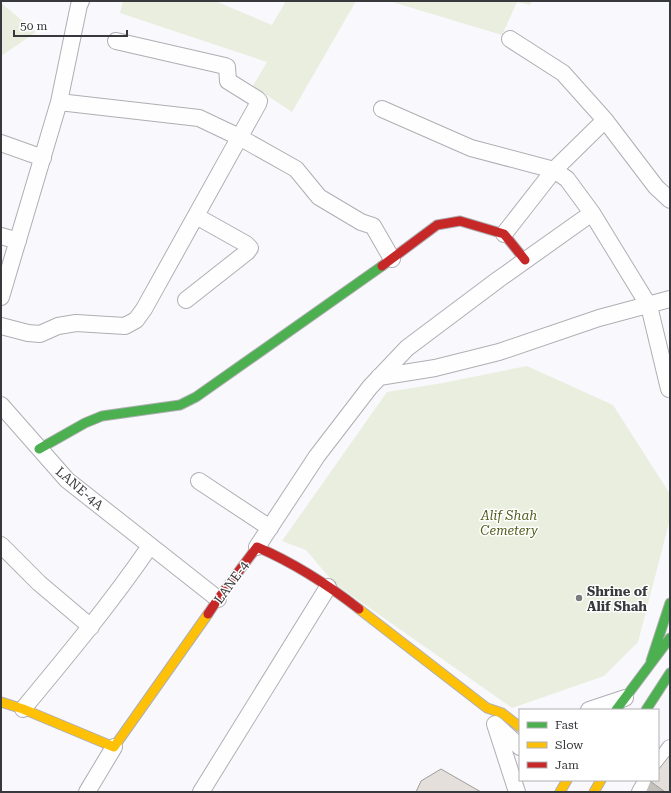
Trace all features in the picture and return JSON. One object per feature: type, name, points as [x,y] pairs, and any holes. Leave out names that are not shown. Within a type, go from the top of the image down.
[{"type":"street","points":[[1,297],[59,102],[81,1]]},
{"type":"street","points":[[510,39],[563,73],[606,120],[656,187],[670,200]]},
{"type":"street","points":[[1,326],[28,333],[40,334],[58,326],[76,323],[125,326],[136,320],[196,216],[259,101],[228,81],[227,67],[116,41]]},
{"type":"street","points":[[59,102],[199,118],[296,169],[319,197],[361,222],[373,226],[392,259]]},
{"type":"street","points":[[382,109],[471,148],[554,170],[567,179],[592,213],[649,306],[669,389]]},
{"type":"street","points":[[504,234],[554,170],[606,120]]},
{"type":"street","points":[[1,143],[43,158]]},
{"type":"street","points":[[257,547],[317,456],[379,377],[407,348],[525,260],[592,213]]},
{"type":"street","points":[[186,300],[247,252],[250,248],[246,244],[196,216]]},
{"type":"street","points":[[39,449],[102,416],[180,405],[196,397],[392,259],[437,225],[460,221],[504,234],[525,260]]},
{"type":"street","points":[[1,236],[18,241]]},
{"type":"street","points":[[379,377],[435,368],[499,352],[599,318],[649,306],[670,299]]},
{"type":"street","name":"LANE-4A","points":[[1,405],[67,480],[218,599]]},
{"type":"street","points":[[199,481],[270,528]]},
{"type":"street","points":[[1,545],[39,583],[91,627]]},
{"type":"street","points":[[23,709],[91,627],[124,584],[150,546]]},
{"type":"street","name":"LANE-4","points":[[114,747],[200,627],[218,599],[257,547],[301,568],[350,602],[487,708],[498,719],[519,746]]},
{"type":"street","points":[[200,792],[328,587]]},
{"type":"street","points":[[651,662],[670,603]]},
{"type":"street","points":[[594,709],[620,704],[670,638]]},
{"type":"street","points":[[647,709],[670,673]]},
{"type":"street","points":[[1,702],[23,709],[114,747],[86,792]]},
{"type":"street","points":[[498,719],[519,716]]},
{"type":"street","points":[[498,719],[519,726]]},
{"type":"street","points":[[498,719],[517,792]]},
{"type":"street","points":[[659,764],[670,748]]},
{"type":"street","points":[[640,792],[647,781]]},
{"type":"green space","points":[[123,1],[215,1],[272,25],[286,1],[356,1],[292,112],[253,86],[267,62],[120,13]]},
{"type":"green space","points":[[389,1],[532,1],[530,5],[517,2],[502,35]]},
{"type":"green space","points":[[1,3],[36,32],[1,56]]},
{"type":"green space","name":"Alif Shah Cemetery","points":[[527,366],[613,405],[670,494],[670,519],[638,642],[604,676],[512,708],[334,583],[306,550],[282,541],[387,392],[443,383]]},
{"type":"building","points":[[670,755],[670,792],[665,792],[650,781],[659,781],[659,769]]},
{"type":"building","points":[[441,769],[481,792],[416,792],[421,781]]},
{"type":"traffic: fast","points":[[39,449],[85,423],[102,416],[180,405],[196,397],[382,266]]},
{"type":"traffic: fast","points":[[651,661],[670,603]]},
{"type":"traffic: fast","points":[[617,709],[670,638]]},
{"type":"traffic: fast","points":[[647,709],[670,673]]},
{"type":"traffic: slow","points":[[359,609],[487,708],[502,713],[519,726]]},
{"type":"traffic: slow","points":[[1,702],[23,709],[114,747],[208,614]]},
{"type":"traffic: slow","points":[[560,792],[566,781]]},
{"type":"traffic: slow","points":[[594,792],[600,781]]},
{"type":"traffic: jam","points":[[382,266],[437,225],[460,221],[504,234],[525,260]]},
{"type":"traffic: jam","points":[[208,614],[257,547],[310,575],[359,609]]},
{"type":"place","name":"Shrine of Alif Shah","points":[[579,598]]}]
